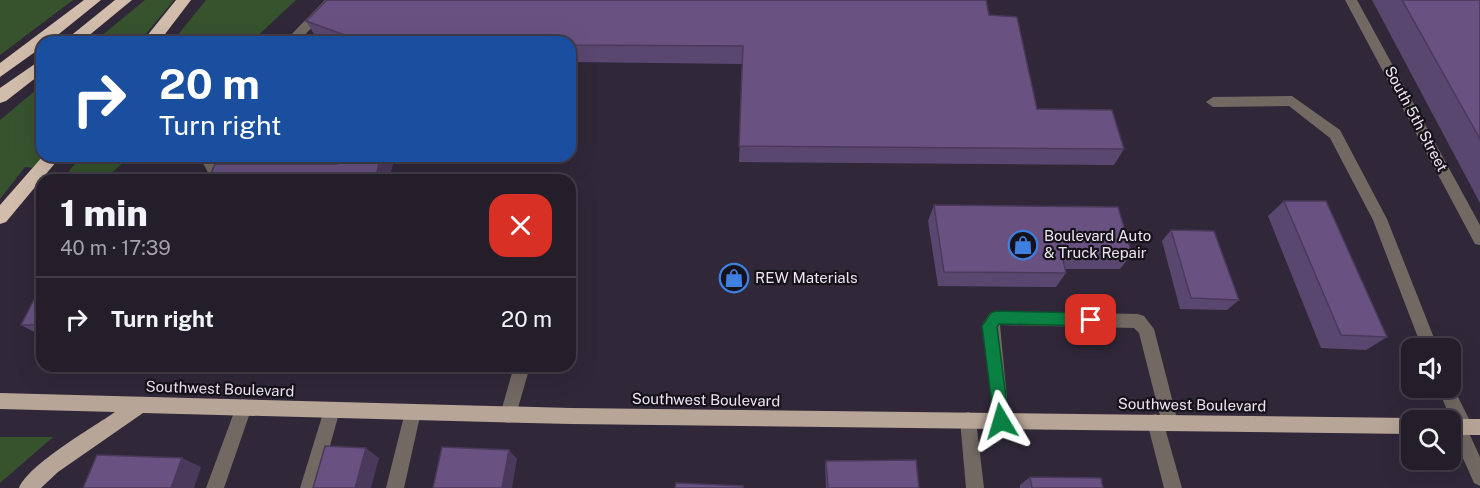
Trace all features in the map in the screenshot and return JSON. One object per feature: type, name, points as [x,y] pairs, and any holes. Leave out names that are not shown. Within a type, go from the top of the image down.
[{"type":"highway","points":[[46,36],[94,0]]},
{"type":"highway","points":[[79,36],[124,0]]},
{"type":"highway","points":[[155,36],[184,0]]},
{"type":"highway","points":[[0,71],[36,44]]},
{"type":"highway","points":[[0,97],[36,69]]},
{"type":"highway","points":[[37,174],[47,162]]},
{"type":"highway","points":[[0,217],[36,175]]},
{"type":"main road","name":"Southwest Boulevard","points":[[0,401],[508,415],[1401,426]]},
{"type":"main road","points":[[28,488],[52,466],[140,405]]},
{"type":"street","points":[[296,36],[332,0]]},
{"type":"street","name":"South 5th Street","points":[[1351,0],[1480,239]]},
{"type":"street","points":[[1214,102],[1292,101],[1335,134],[1380,219],[1426,338]]},
{"type":"street","points":[[209,162],[215,172],[248,174]]},
{"type":"street","points":[[1001,421],[990,326],[996,318],[1138,321],[1146,329],[1173,488]]},
{"type":"street","points":[[508,415],[520,372]]},
{"type":"street","points":[[1450,398],[1463,427],[1480,477]]},
{"type":"street","points":[[215,488],[244,407]]},
{"type":"street","points":[[309,488],[332,410]]},
{"type":"street","points":[[395,488],[413,412]]},
{"type":"street","points":[[968,420],[975,488]]},
{"type":"green space","points":[[0,0],[73,0],[0,55]]},
{"type":"green space","points":[[145,0],[174,0],[144,36],[101,36]]},
{"type":"green space","points":[[206,0],[296,0],[257,36],[177,36]]},
{"type":"green space","points":[[36,90],[36,162],[41,162],[36,168],[25,167],[0,199],[0,120]]},
{"type":"green space","points":[[76,162],[124,162],[110,174],[67,174]]},
{"type":"green space","points":[[0,437],[53,437],[0,483]]},
{"type":"building","points":[[327,0],[986,0],[989,15],[1017,17],[1037,109],[1112,110],[1124,149],[739,146],[743,46],[576,45],[576,36],[347,36],[306,21]]},
{"type":"building","points":[[1402,0],[1480,0],[1480,139]]},
{"type":"building","points":[[336,162],[380,162],[376,174],[211,174],[215,164],[337,164]]},
{"type":"building","points":[[1284,201],[1326,201],[1387,337],[1341,335]]},
{"type":"building","name":"Boulevard Auto & Truck Repair","points":[[934,205],[1118,207],[1132,254],[1062,255],[1066,273],[944,272]]},
{"type":"building","points":[[1171,230],[1214,231],[1239,300],[1191,298]]},
{"type":"building","points":[[36,296],[36,325],[21,325]]},
{"type":"building","points":[[325,446],[366,448],[355,488],[313,488]]},
{"type":"building","points":[[442,447],[509,450],[502,488],[433,488]]},
{"type":"building","points":[[97,455],[182,458],[171,488],[83,488]]},
{"type":"building","points":[[916,460],[919,488],[828,488],[826,461]]},
{"type":"building","points":[[1030,477],[1101,478],[1103,488],[1032,488]]},
{"type":"building","points":[[676,483],[743,486],[743,488],[675,488]]},
{"type":"place","name":"Boulevard Auto & Truck Repair","points":[[1023,245]]},
{"type":"place","name":"REW Materials","points":[[734,278]]},
{"type":"route","points":[[1001,421],[990,326],[996,318],[1091,320]]}]
